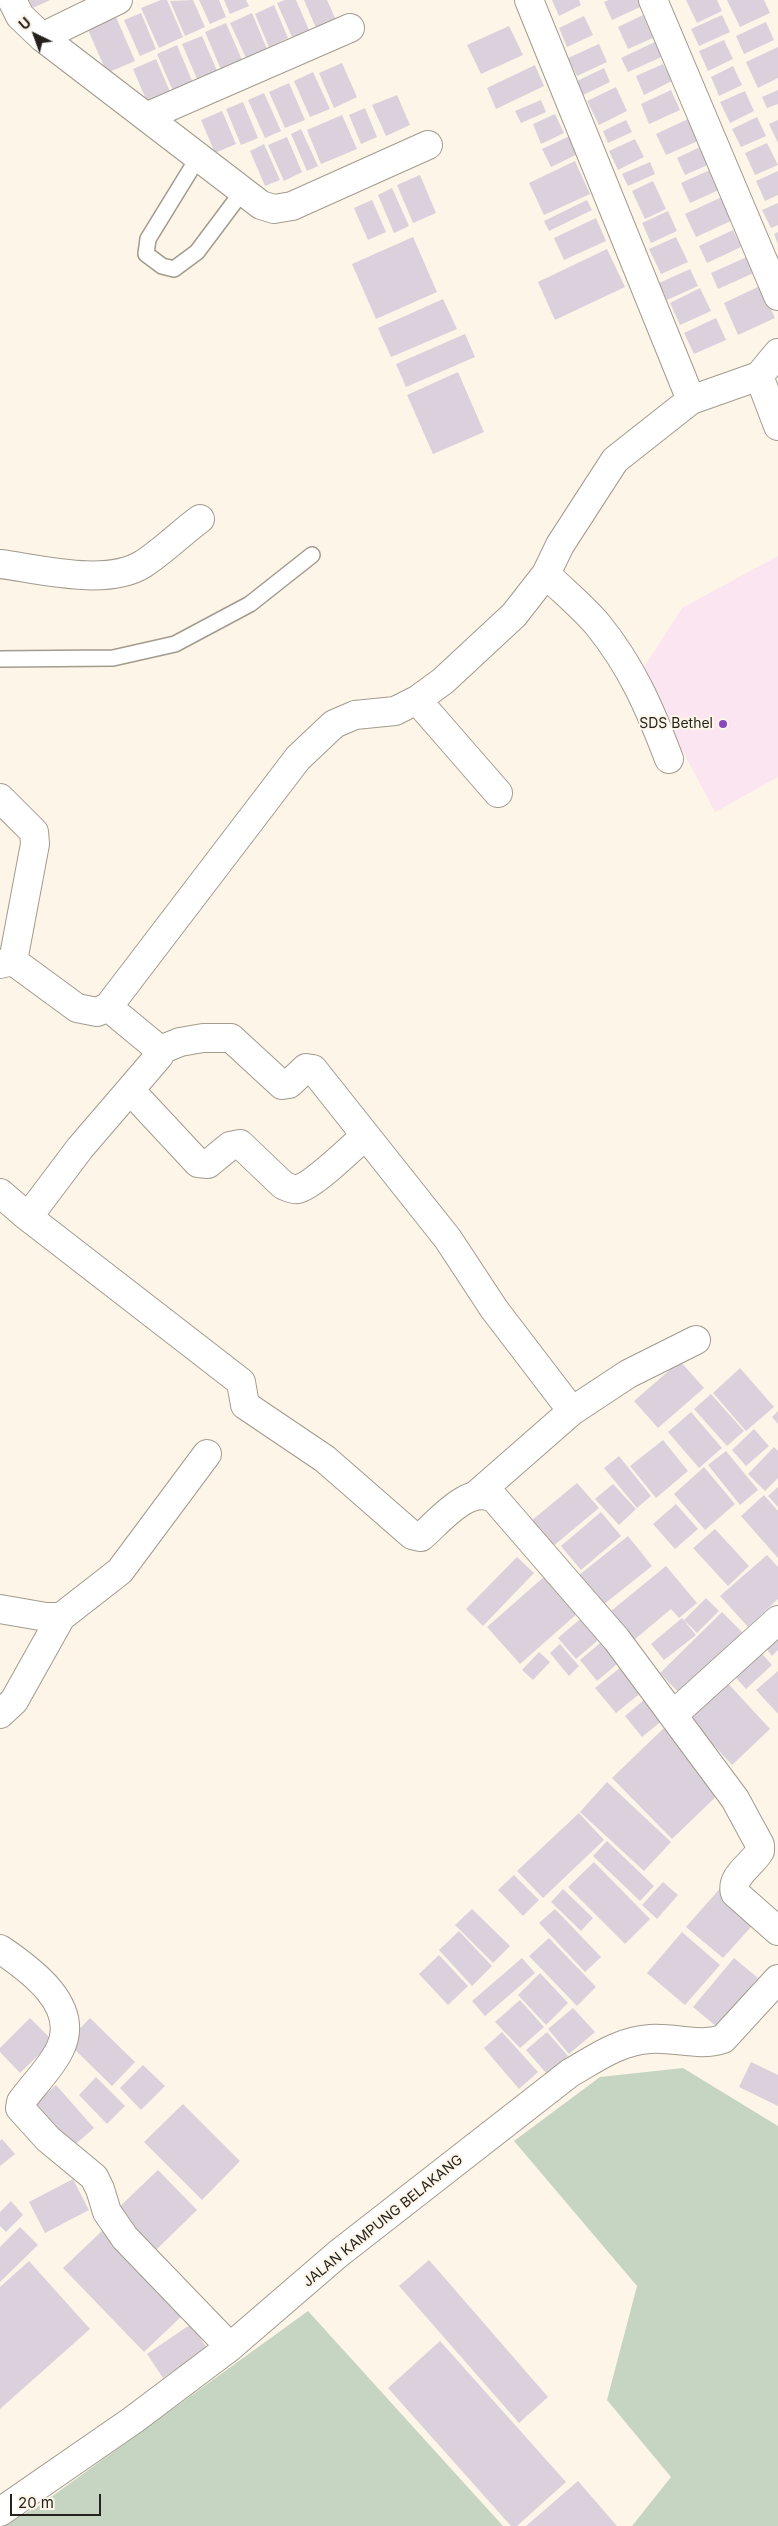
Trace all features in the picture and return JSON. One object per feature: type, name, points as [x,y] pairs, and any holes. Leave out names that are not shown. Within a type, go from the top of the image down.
[{"type":"street","points":[[12,0],[20,16],[42,37],[148,116],[242,192],[261,205],[274,208],[292,206],[428,145]]},
{"type":"street","points":[[42,37],[118,0]]},
{"type":"street","points":[[529,0],[691,400]]},
{"type":"street","points":[[652,0],[778,296]]},
{"type":"street","points":[[148,116],[350,28]]},
{"type":"street","points":[[0,798],[34,832],[35,844],[7,962],[77,1008],[97,1012],[108,1007],[298,758],[334,724],[355,715],[395,711],[417,700],[443,682],[514,615],[546,574],[560,546],[615,460],[691,400],[759,376],[778,353]]},
{"type":"street","points":[[759,376],[778,426]]},
{"type":"street","points":[[0,564],[68,573],[109,575],[141,565],[200,519]]},
{"type":"street","points":[[546,574],[596,623],[624,659],[646,698],[669,759]]},
{"type":"street","points":[[417,700],[498,793]]},
{"type":"street","points":[[28,1217],[80,1148],[159,1056],[158,1051],[108,1007]]},
{"type":"street","points":[[158,1051],[180,1042],[220,1037],[231,1038],[282,1085],[289,1084],[303,1070],[310,1068],[448,1239],[494,1309],[572,1410]]},
{"type":"street","points":[[130,1090],[198,1163],[208,1164],[230,1146],[240,1144],[283,1185],[291,1189],[310,1182],[365,1136]]},
{"type":"street","points":[[0,1193],[28,1217],[241,1382],[245,1405],[325,1460],[412,1535],[421,1537],[463,1501],[476,1495],[572,1410],[628,1374],[696,1340]]},
{"type":"street","points":[[0,1714],[14,1701],[61,1617],[120,1571],[207,1454]]},
{"type":"street","points":[[476,1495],[488,1495],[495,1499],[617,1640],[735,1799],[760,1845],[758,1855],[737,1878],[734,1888],[735,1893],[778,1931]]},
{"type":"street","points":[[0,1610],[46,1617],[61,1617]]},
{"type":"street","points":[[673,1715],[778,1620]]},
{"type":"street","points":[[0,1949],[27,1968],[54,1996],[65,2020],[67,2031],[60,2050],[21,2102],[20,2108],[48,2139],[94,2177],[107,2212],[125,2238],[230,2347]]},
{"type":"street","name":"JALAN KAMPUNG BELAKANG","points":[[0,2512],[133,2420],[230,2347],[338,2254],[570,2073],[608,2050],[628,2043],[651,2039],[710,2043],[723,2039],[778,1979]]},
{"type":"lane","points":[[199,156],[148,239],[146,254],[162,266],[174,269],[197,252],[242,192]]},
{"type":"lane","points":[[0,659],[113,658],[176,644],[250,604],[312,555]]},
{"type":"shaded area","name":"SDS Bethel","points":[[778,556],[778,777],[715,812],[641,672],[682,608]]},
{"type":"green space","points":[[683,2068],[778,2126],[778,2526],[632,2526],[671,2477],[607,2400],[637,2286],[514,2141],[600,2077]]},
{"type":"green space","points":[[308,2311],[503,2526],[3,2526],[40,2505]]},
{"type":"building","points":[[29,0],[50,0],[33,8]]},
{"type":"building","points":[[161,0],[167,0],[183,37],[159,48],[141,8]]},
{"type":"building","points":[[193,0],[205,27],[185,36],[170,1]]},
{"type":"building","points":[[199,0],[219,0],[226,17],[210,24]]},
{"type":"building","points":[[224,0],[246,0],[249,6],[230,14]]},
{"type":"building","points":[[285,0],[296,0],[309,30],[292,37],[277,3]]},
{"type":"building","points":[[304,0],[327,0],[336,20],[316,28]]},
{"type":"building","points":[[552,0],[579,0],[581,5],[559,16]]},
{"type":"building","points":[[609,0],[647,0],[649,3],[612,20],[604,2]]},
{"type":"building","points":[[686,0],[717,0],[722,11],[697,23]]},
{"type":"building","points":[[727,0],[764,0],[770,13],[740,27]]},
{"type":"building","points":[[274,5],[288,38],[269,47],[255,14]]},
{"type":"building","points":[[141,13],[156,49],[140,56],[124,20]]},
{"type":"building","points":[[252,13],[267,49],[246,58],[230,23]]},
{"type":"building","points":[[643,15],[653,38],[628,49],[618,27]]},
{"type":"building","points":[[722,15],[730,32],[699,46],[691,29]]},
{"type":"building","points":[[584,16],[593,35],[567,47],[559,28]]},
{"type":"building","points":[[116,17],[135,61],[107,73],[88,30]]},
{"type":"building","points":[[766,22],[774,40],[744,54],[736,36]]},
{"type":"building","points":[[226,23],[243,62],[222,72],[205,32]]},
{"type":"building","points":[[509,26],[523,55],[481,74],[467,45]]},
{"type":"building","points":[[202,36],[218,73],[198,81],[182,44]]},
{"type":"building","points":[[659,40],[666,55],[628,72],[621,58]]},
{"type":"building","points":[[724,40],[733,59],[708,71],[699,51]]},
{"type":"building","points":[[599,44],[607,62],[577,76],[568,58]]},
{"type":"building","points":[[177,45],[193,83],[173,91],[157,54]]},
{"type":"building","points":[[778,47],[778,78],[758,88],[746,62]]},
{"type":"building","points":[[156,59],[171,94],[148,104],[133,69]]},
{"type":"building","points":[[342,63],[357,97],[334,108],[319,73]]},
{"type":"building","points":[[663,64],[672,81],[644,95],[636,76]]},
{"type":"building","points":[[535,65],[544,86],[496,109],[487,88]]},
{"type":"building","points":[[733,66],[742,85],[719,96],[711,77]]},
{"type":"building","points":[[604,68],[610,82],[583,95],[577,81]]},
{"type":"building","points":[[313,72],[330,109],[310,117],[294,81]]},
{"type":"building","points":[[289,83],[305,120],[285,128],[269,92]]},
{"type":"building","points":[[616,87],[627,111],[599,125],[587,101]]},
{"type":"building","points":[[671,90],[680,110],[649,124],[641,104]]},
{"type":"building","points":[[778,90],[778,104],[767,108],[762,97]]},
{"type":"building","points":[[745,91],[754,111],[730,123],[720,102]]},
{"type":"building","points":[[264,93],[281,131],[265,138],[248,100]]},
{"type":"building","points":[[397,95],[410,125],[386,136],[372,105]]},
{"type":"building","points":[[541,100],[546,112],[521,123],[515,111]]},
{"type":"building","points":[[243,102],[258,138],[241,145],[226,109]]},
{"type":"building","points":[[365,108],[377,137],[361,144],[349,115]]},
{"type":"building","points":[[222,111],[236,144],[215,153],[201,120]]},
{"type":"building","points":[[555,114],[564,133],[541,144],[533,124]]},
{"type":"building","points":[[342,115],[357,149],[321,164],[307,130]]},
{"type":"building","points":[[757,117],[766,136],[741,147],[732,129]]},
{"type":"building","points":[[688,119],[698,141],[666,155],[656,134]]},
{"type":"building","points":[[626,120],[632,132],[608,143],[603,131]]},
{"type":"building","points":[[778,120],[778,143],[769,124]]},
{"type":"building","points":[[301,129],[318,166],[307,171],[291,134]]},
{"type":"building","points":[[572,135],[580,153],[551,167],[542,149]]},
{"type":"building","points":[[287,137],[302,172],[284,181],[268,145]]},
{"type":"building","points":[[635,139],[644,157],[618,170],[609,151]]},
{"type":"building","points":[[767,143],[778,165],[755,175],[745,153]]},
{"type":"building","points":[[264,144],[280,180],[265,186],[250,151]]},
{"type":"building","points":[[702,146],[710,164],[685,175],[677,158]]},
{"type":"building","points":[[575,161],[590,194],[544,215],[529,183]]},
{"type":"building","points":[[650,162],[655,174],[628,186],[622,174]]},
{"type":"building","points":[[712,169],[721,189],[690,203],[681,183]]},
{"type":"building","points":[[778,171],[778,195],[765,201],[756,181]]},
{"type":"building","points":[[420,175],[436,213],[413,223],[397,185]]},
{"type":"building","points":[[653,181],[666,209],[645,219],[632,191]]},
{"type":"building","points":[[392,188],[409,226],[394,233],[378,195]]},
{"type":"building","points":[[722,197],[733,220],[696,237],[685,214]]},
{"type":"building","points":[[372,200],[386,232],[368,240],[354,208]]},
{"type":"building","points":[[587,200],[592,210],[549,231],[544,221]]},
{"type":"building","points":[[778,203],[778,225],[771,228],[762,210]]},
{"type":"building","points":[[668,211],[677,231],[651,243],[642,223]]},
{"type":"building","points":[[596,218],[606,241],[564,260],[554,238]]},
{"type":"building","points":[[733,230],[741,247],[707,263],[699,246]]},
{"type":"building","points":[[778,232],[778,244],[774,234]]},
{"type":"building","points":[[413,237],[437,292],[376,319],[352,264]]},
{"type":"building","points":[[676,237],[688,262],[661,274],[649,249]]},
{"type":"building","points":[[607,249],[625,287],[555,320],[538,282]]},
{"type":"building","points":[[749,256],[756,272],[718,289],[711,273]]},
{"type":"building","points":[[690,269],[698,286],[667,300],[659,283]]},
{"type":"building","points":[[760,286],[775,318],[738,335],[724,303]]},
{"type":"building","points":[[700,288],[711,311],[680,325],[670,303]]},
{"type":"building","points":[[443,299],[457,329],[391,357],[378,328]]},
{"type":"building","points":[[716,318],[726,340],[694,354],[684,333]]},
{"type":"building","points":[[465,334],[475,357],[406,387],[396,364]]},
{"type":"building","points":[[458,372],[484,432],[433,454],[407,395]]},
{"type":"building","points":[[680,1361],[704,1388],[658,1428],[634,1401]]},
{"type":"building","points":[[740,1368],[774,1407],[746,1431],[713,1393]]},
{"type":"building","points":[[711,1394],[744,1431],[727,1446],[694,1409]]},
{"type":"building","points":[[778,1411],[778,1424],[772,1417]]},
{"type":"building","points":[[691,1412],[722,1448],[699,1468],[668,1432]]},
{"type":"building","points":[[754,1429],[769,1446],[746,1466],[732,1450]]},
{"type":"building","points":[[663,1440],[688,1471],[656,1498],[630,1466]]},
{"type":"building","points":[[774,1447],[778,1451],[778,1478],[765,1491],[748,1474]]},
{"type":"building","points":[[726,1451],[758,1490],[740,1505],[708,1465]]},
{"type":"building","points":[[619,1456],[651,1496],[637,1508],[604,1468]]},
{"type":"building","points":[[704,1467],[735,1504],[705,1530],[674,1494]]},
{"type":"building","points":[[577,1483],[599,1508],[552,1547],[531,1521]]},
{"type":"building","points":[[613,1484],[636,1509],[619,1525],[595,1499]]},
{"type":"building","points":[[778,1487],[778,1507],[768,1496]]},
{"type":"building","points":[[764,1495],[778,1511],[778,1558],[741,1516]]},
{"type":"building","points":[[676,1504],[698,1529],[675,1549],[653,1524]]},
{"type":"building","points":[[601,1512],[621,1536],[581,1570],[561,1546]]},
{"type":"building","points":[[715,1529],[749,1566],[728,1586],[693,1548]]},
{"type":"building","points":[[628,1536],[652,1566],[603,1605],[579,1575]]},
{"type":"building","points":[[767,1555],[778,1567],[778,1599],[748,1627],[720,1596]]},
{"type":"building","points":[[517,1557],[534,1573],[483,1626],[466,1609]]},
{"type":"building","points":[[666,1566],[697,1603],[679,1618],[671,1609],[634,1640],[611,1611]]},
{"type":"building","points":[[546,1575],[579,1612],[520,1664],[487,1627]]},
{"type":"building","points":[[706,1598],[719,1611],[697,1633],[684,1620]]},
{"type":"building","points":[[722,1612],[745,1635],[683,1697],[660,1673]]},
{"type":"building","points":[[585,1615],[604,1635],[576,1659],[558,1638]]},
{"type":"building","points":[[682,1618],[696,1635],[664,1660],[651,1644]]},
{"type":"building","points":[[778,1625],[778,1650],[772,1656],[760,1641]]},
{"type":"building","points":[[606,1638],[623,1659],[597,1681],[580,1660]]},
{"type":"building","points":[[560,1644],[579,1666],[569,1676],[550,1653]]},
{"type":"building","points":[[756,1647],[772,1665],[746,1689],[730,1671]]},
{"type":"building","points":[[539,1652],[550,1662],[533,1680],[522,1670]]},
{"type":"building","points":[[627,1662],[648,1687],[616,1713],[595,1688]]},
{"type":"building","points":[[778,1671],[778,1714],[756,1690]]},
{"type":"building","points":[[723,1678],[770,1729],[732,1765],[684,1713]]},
{"type":"building","points":[[651,1694],[669,1715],[642,1737],[625,1716]]},
{"type":"building","points":[[666,1726],[726,1787],[672,1839],[612,1778]]},
{"type":"building","points":[[607,1782],[671,1842],[644,1871],[580,1812]]},
{"type":"building","points":[[579,1813],[604,1840],[543,1898],[517,1871]]},
{"type":"building","points":[[607,1841],[654,1886],[640,1901],[593,1856]]},
{"type":"building","points":[[594,1862],[650,1919],[625,1944],[568,1887]]},
{"type":"building","points":[[514,1875],[539,1900],[523,1916],[498,1890]]},
{"type":"building","points":[[663,1882],[678,1895],[657,1919],[642,1905]]},
{"type":"building","points":[[723,1885],[760,1917],[723,1958],[686,1927]]},
{"type":"building","points":[[563,1889],[593,1918],[581,1931],[551,1902]]},
{"type":"building","points":[[472,1909],[510,1946],[493,1963],[455,1925]]},
{"type":"building","points":[[555,1909],[601,1957],[585,1972],[539,1923]]},
{"type":"building","points":[[459,1931],[492,1966],[472,1986],[439,1950]]},
{"type":"building","points":[[682,1932],[720,1965],[685,2005],[647,1973]]},
{"type":"building","points":[[549,1938],[596,1987],[577,2006],[529,1956]]},
{"type":"building","points":[[439,1955],[468,1986],[448,2005],[419,1974]]},
{"type":"building","points":[[522,1958],[535,1973],[485,2016],[472,2001]]},
{"type":"building","points":[[734,1958],[758,1978],[717,2027],[693,2007]]},
{"type":"building","points":[[540,1973],[568,2003],[546,2025],[518,1995]]},
{"type":"building","points":[[520,2000],[544,2027],[520,2048],[495,2022]]},
{"type":"building","points":[[573,2008],[595,2032],[569,2054],[548,2029]]},
{"type":"building","points":[[30,2018],[53,2041],[20,2073],[0,2052],[0,2048]]},
{"type":"building","points":[[90,2018],[135,2062],[112,2086],[67,2042]]},
{"type":"building","points":[[502,2032],[538,2072],[519,2089],[484,2048]]},
{"type":"building","points":[[547,2032],[568,2056],[547,2074],[526,2050]]},
{"type":"building","points":[[751,2062],[778,2075],[778,2106],[739,2087]]},
{"type":"building","points":[[143,2065],[165,2086],[141,2110],[120,2088]]},
{"type":"building","points":[[96,2077],[125,2106],[107,2124],[79,2095]]},
{"type":"building","points":[[56,2085],[94,2128],[69,2150],[31,2108]]},
{"type":"building","points":[[183,2104],[240,2161],[202,2200],[144,2142]]},
{"type":"building","points":[[2,2139],[15,2154],[0,2166],[0,2141]]},
{"type":"building","points":[[158,2170],[197,2210],[154,2252],[114,2212]]},
{"type":"building","points":[[73,2179],[89,2210],[45,2233],[29,2202]]},
{"type":"building","points":[[11,2201],[23,2215],[6,2232],[0,2226],[0,2212]]},
{"type":"building","points":[[20,2227],[38,2245],[0,2282],[0,2247]]},
{"type":"building","points":[[104,2229],[185,2313],[144,2352],[63,2268]]},
{"type":"building","points":[[429,2260],[548,2397],[519,2423],[399,2286]]},
{"type":"building","points":[[29,2261],[90,2329],[0,2409],[0,2287]]},
{"type":"building","points":[[191,2324],[207,2348],[163,2378],[147,2354]]},
{"type":"building","points":[[440,2341],[566,2482],[517,2526],[511,2526],[388,2388]]},
{"type":"building","points":[[578,2481],[617,2526],[526,2526]]},
{"type":"place","name":"SDS Bethel","points":[[723,724]]}]
